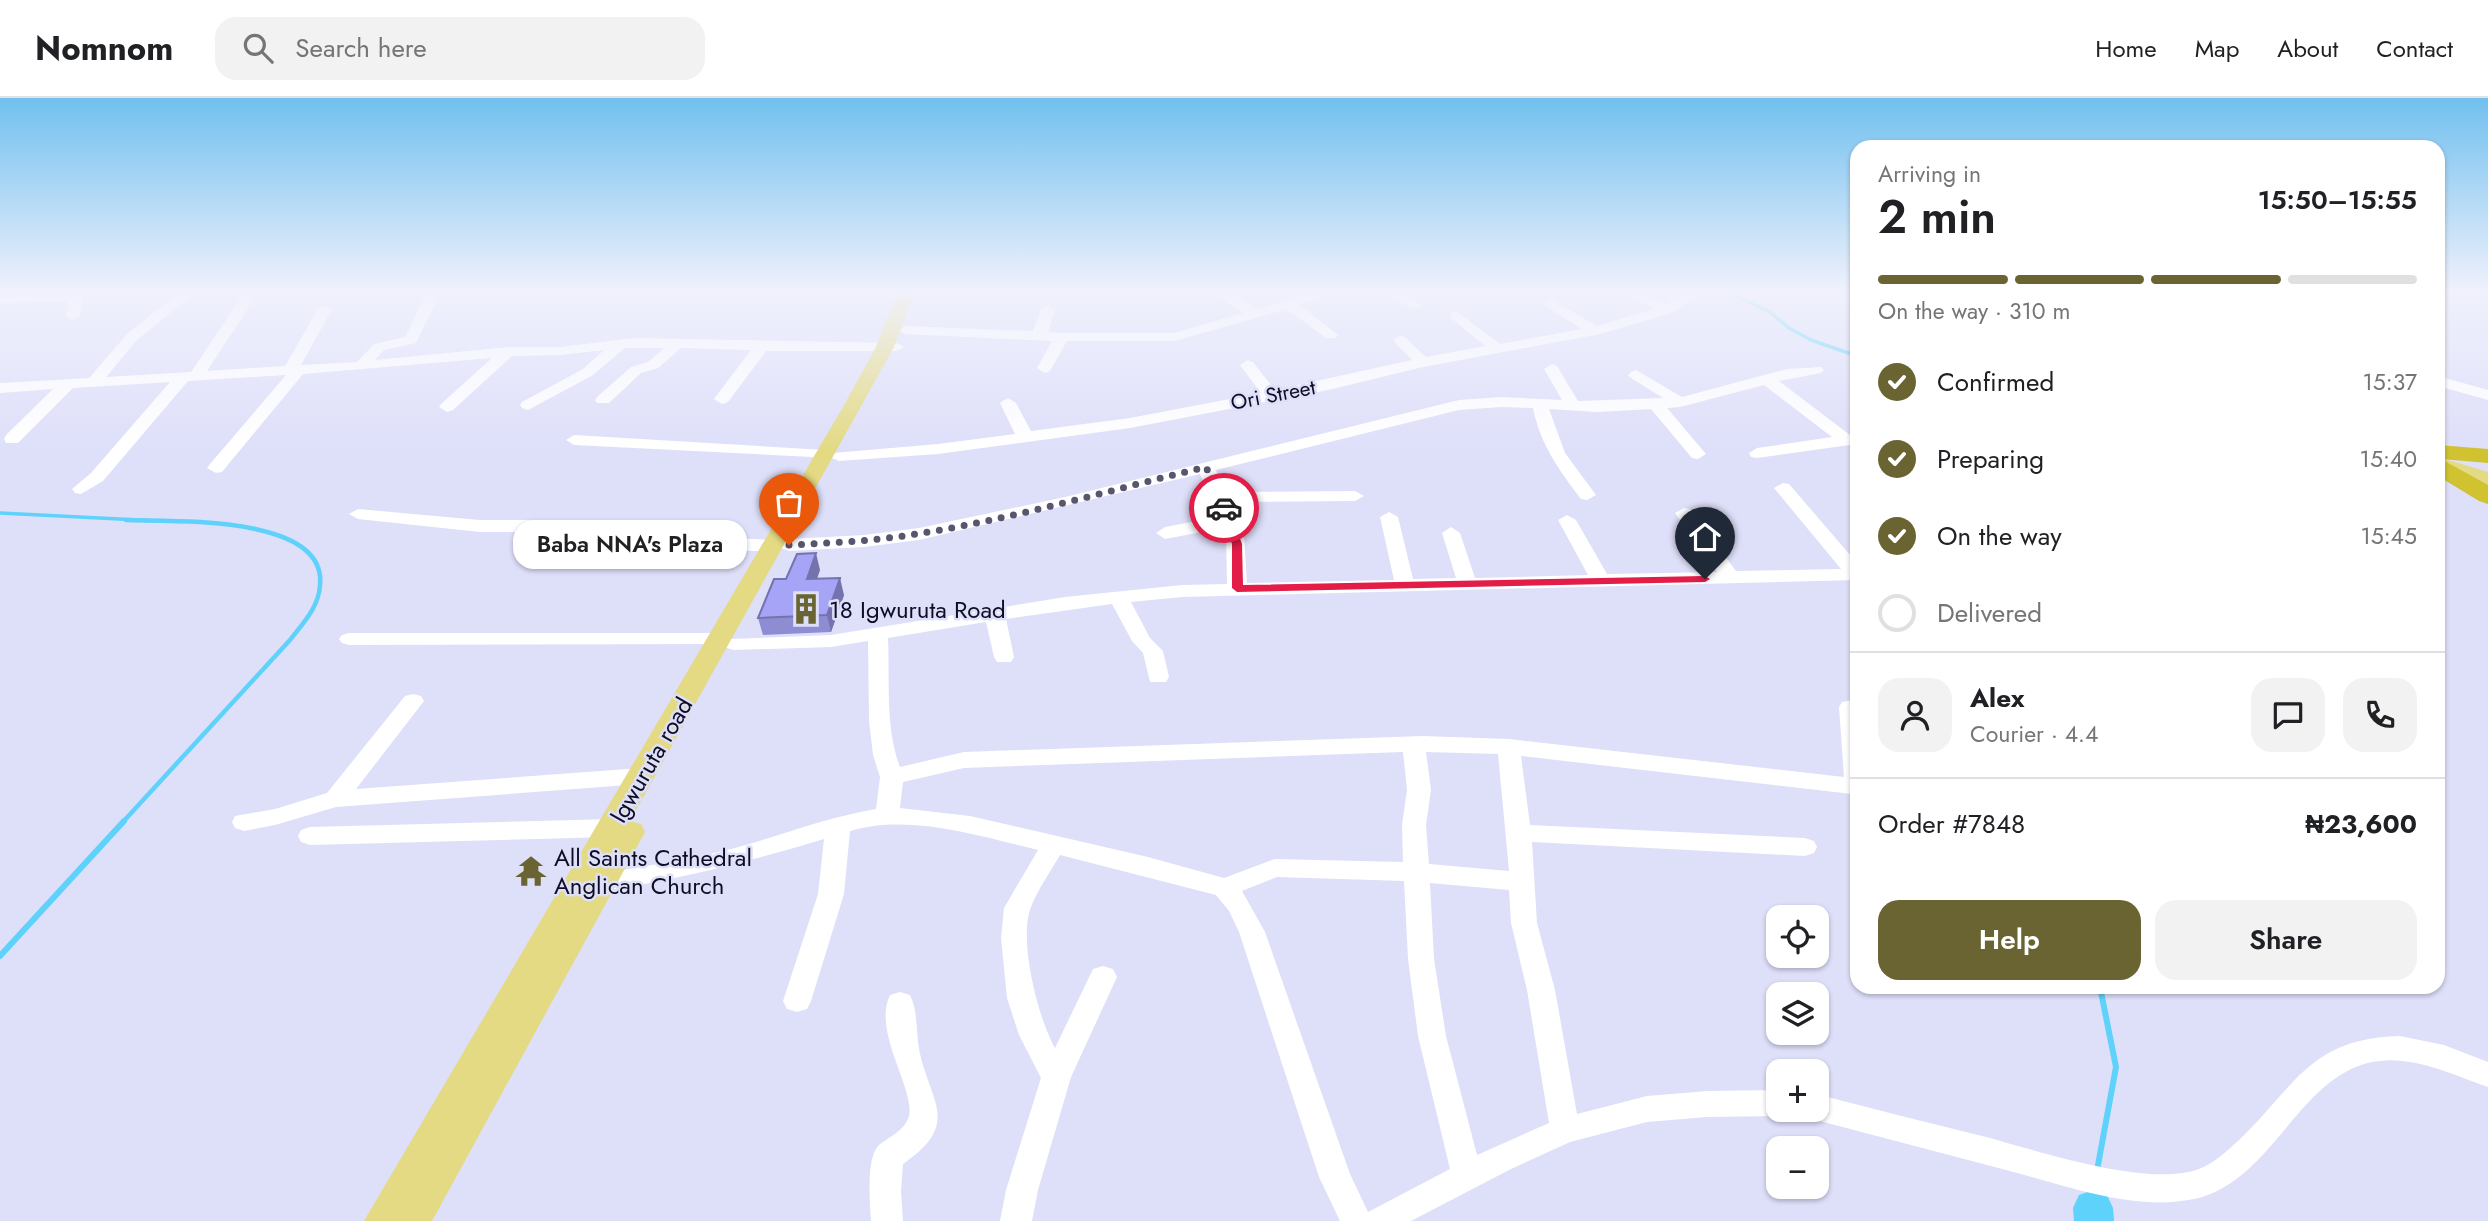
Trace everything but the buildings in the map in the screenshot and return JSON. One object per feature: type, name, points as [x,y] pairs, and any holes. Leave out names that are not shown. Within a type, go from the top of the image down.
[{"type":"highway","points":[[2445,453],[2488,456]]},
{"type":"highway","points":[[2445,469],[2488,496]]},
{"type":"main road","name":"Igwuruta road","points":[[411,1221],[603,882],[727,642],[893,344]]},
{"type":"main road","points":[[2445,455],[2488,469]]},
{"type":"main road","points":[[2445,467],[2488,479]]},
{"type":"main road","name":"Igwuruta road","points":[[384,1221],[641,776],[727,642]]},
{"type":"street","points":[[93,383],[126,344]]},
{"type":"street","points":[[81,489],[97,477],[190,377],[214,344]]},
{"type":"street","points":[[216,468],[294,369],[307,344]]},
{"type":"street","points":[[361,366],[379,347],[391,344]]},
{"type":"street","points":[[0,388],[361,366],[508,352],[560,351],[605,344]]},
{"type":"street","points":[[528,405],[588,372],[619,344]]},
{"type":"street","points":[[603,400],[636,370],[653,365],[676,344]]},
{"type":"street","points":[[717,344],[804,344]]},
{"type":"street","points":[[1045,368],[1058,344]]},
{"type":"street","points":[[1405,344],[1423,362]]},
{"type":"street","points":[[1492,344],[1495,347]]},
{"type":"street","name":"Ori Street","points":[[574,440],[833,455],[881,455],[1130,424],[1328,385],[1511,344]]},
{"type":"street","points":[[722,399],[762,346]]},
{"type":"street","points":[[447,407],[508,352]]},
{"type":"street","points":[[1248,365],[1270,395]]},
{"type":"street","points":[[1552,369],[1573,406]]},
{"type":"street","points":[[358,514],[480,526],[533,526],[694,543],[781,545],[864,541],[919,534],[1065,502],[1459,405],[1501,402],[1573,406],[1681,402],[1787,374],[1816,370]]},
{"type":"street","points":[[1636,375],[1681,402]]},
{"type":"street","points":[[1769,380],[1850,438]]},
{"type":"street","points":[[2445,383],[2488,395]]},
{"type":"street","points":[[12,439],[67,384]]},
{"type":"street","points":[[1008,403],[1025,437]]},
{"type":"street","points":[[1655,403],[1698,454]]},
{"type":"street","points":[[1540,405],[1544,431],[1554,453],[1587,495]]},
{"type":"street","points":[[1757,453],[1850,439]]},
{"type":"street","points":[[1206,467],[1237,544],[1237,588]]},
{"type":"street","points":[[1783,488],[1850,567]]},
{"type":"street","points":[[1220,497],[1355,496]]},
{"type":"street","points":[[1684,513],[1731,578]]},
{"type":"street","points":[[1389,517],[1405,586]]},
{"type":"street","points":[[1567,520],[1602,582]]},
{"type":"street","points":[[1165,533],[1229,521]]},
{"type":"street","points":[[1451,533],[1468,585]]},
{"type":"street","points":[[349,639],[727,642],[787,645],[878,634],[1065,603],[1237,588],[1602,582],[1850,574]]},
{"type":"street","points":[[1118,597],[1142,641],[1153,651],[1158,677]]},
{"type":"street","points":[[995,616],[1004,657]]},
{"type":"street","points":[[878,634],[881,733],[884,755],[892,777],[887,816]]},
{"type":"street","points":[[335,799],[413,701]]},
{"type":"street","points":[[892,777],[964,760],[1414,745],[1510,747],[1850,786]]},
{"type":"street","points":[[1414,745],[1419,790],[1414,825],[1421,959],[1433,1036],[1467,1176]]},
{"type":"street","points":[[1510,747],[1519,833],[1524,923],[1541,990],[1565,1130]]},
{"type":"street","points":[[244,822],[275,817],[335,799],[641,776]]},
{"type":"street","points":[[603,882],[676,871],[887,816],[943,820],[1054,844],[1226,888],[1275,868],[1417,872],[1520,882]]},
{"type":"street","points":[[797,1001],[831,894],[838,827]]},
{"type":"street","points":[[310,836],[612,828]]},
{"type":"street","points":[[1519,833],[1805,846]]},
{"type":"street","points":[[1054,844],[1017,908],[1014,938],[1021,998],[1033,1035],[1056,1077]]},
{"type":"street","points":[[1226,888],[1240,906],[1252,932],[1335,1177],[1356,1221]]},
{"type":"street","points":[[1016,1221],[1022,1189],[1056,1077],[1103,977]]},
{"type":"street","points":[[887,1221],[885,1191],[888,1157],[906,1145],[924,1121],[923,1102],[905,1051],[900,1003]]},
{"type":"street","points":[[1829,1110],[2083,1176],[2126,1185],[2159,1188],[2195,1185],[2235,1165],[2315,1077],[2353,1054],[2375,1048],[2402,1048],[2441,1056],[2488,1075]]},
{"type":"street","points":[[1380,1221],[1565,1130],[1647,1109],[1766,1103]]},
{"type":"waterway","points":[[1824,344],[1850,354]]},
{"type":"waterway","points":[[0,513],[148,520]]},
{"type":"waterway","points":[[126,520],[148,520]]},
{"type":"waterway","points":[[122,823],[290,640],[313,608],[320,585],[316,562],[299,545],[274,534],[209,523],[148,520]]},
{"type":"waterway","points":[[148,520],[159,521]]},
{"type":"waterway","points":[[0,956],[124,821]]},
{"type":"waterway","points":[[2098,1165],[2116,1067],[2101,994]]},
{"type":"waterway","points":[[2093,1208],[2094,1221]]},
{"type":"way so far","points":[[789,545],[864,541],[919,534],[1206,467],[1224,508]]},
{"type":"place","name":"Baba NNA's Plaza","points":[[789,545]]},
{"type":"place","name":"18 Igwuruta Road","points":[[806,609]]},
{"type":"place","name":"All Saints Cathedral Anglican Church","points":[[531,871]]},
{"type":"route","points":[[1224,508],[1237,544],[1237,588],[1705,579]]}]
